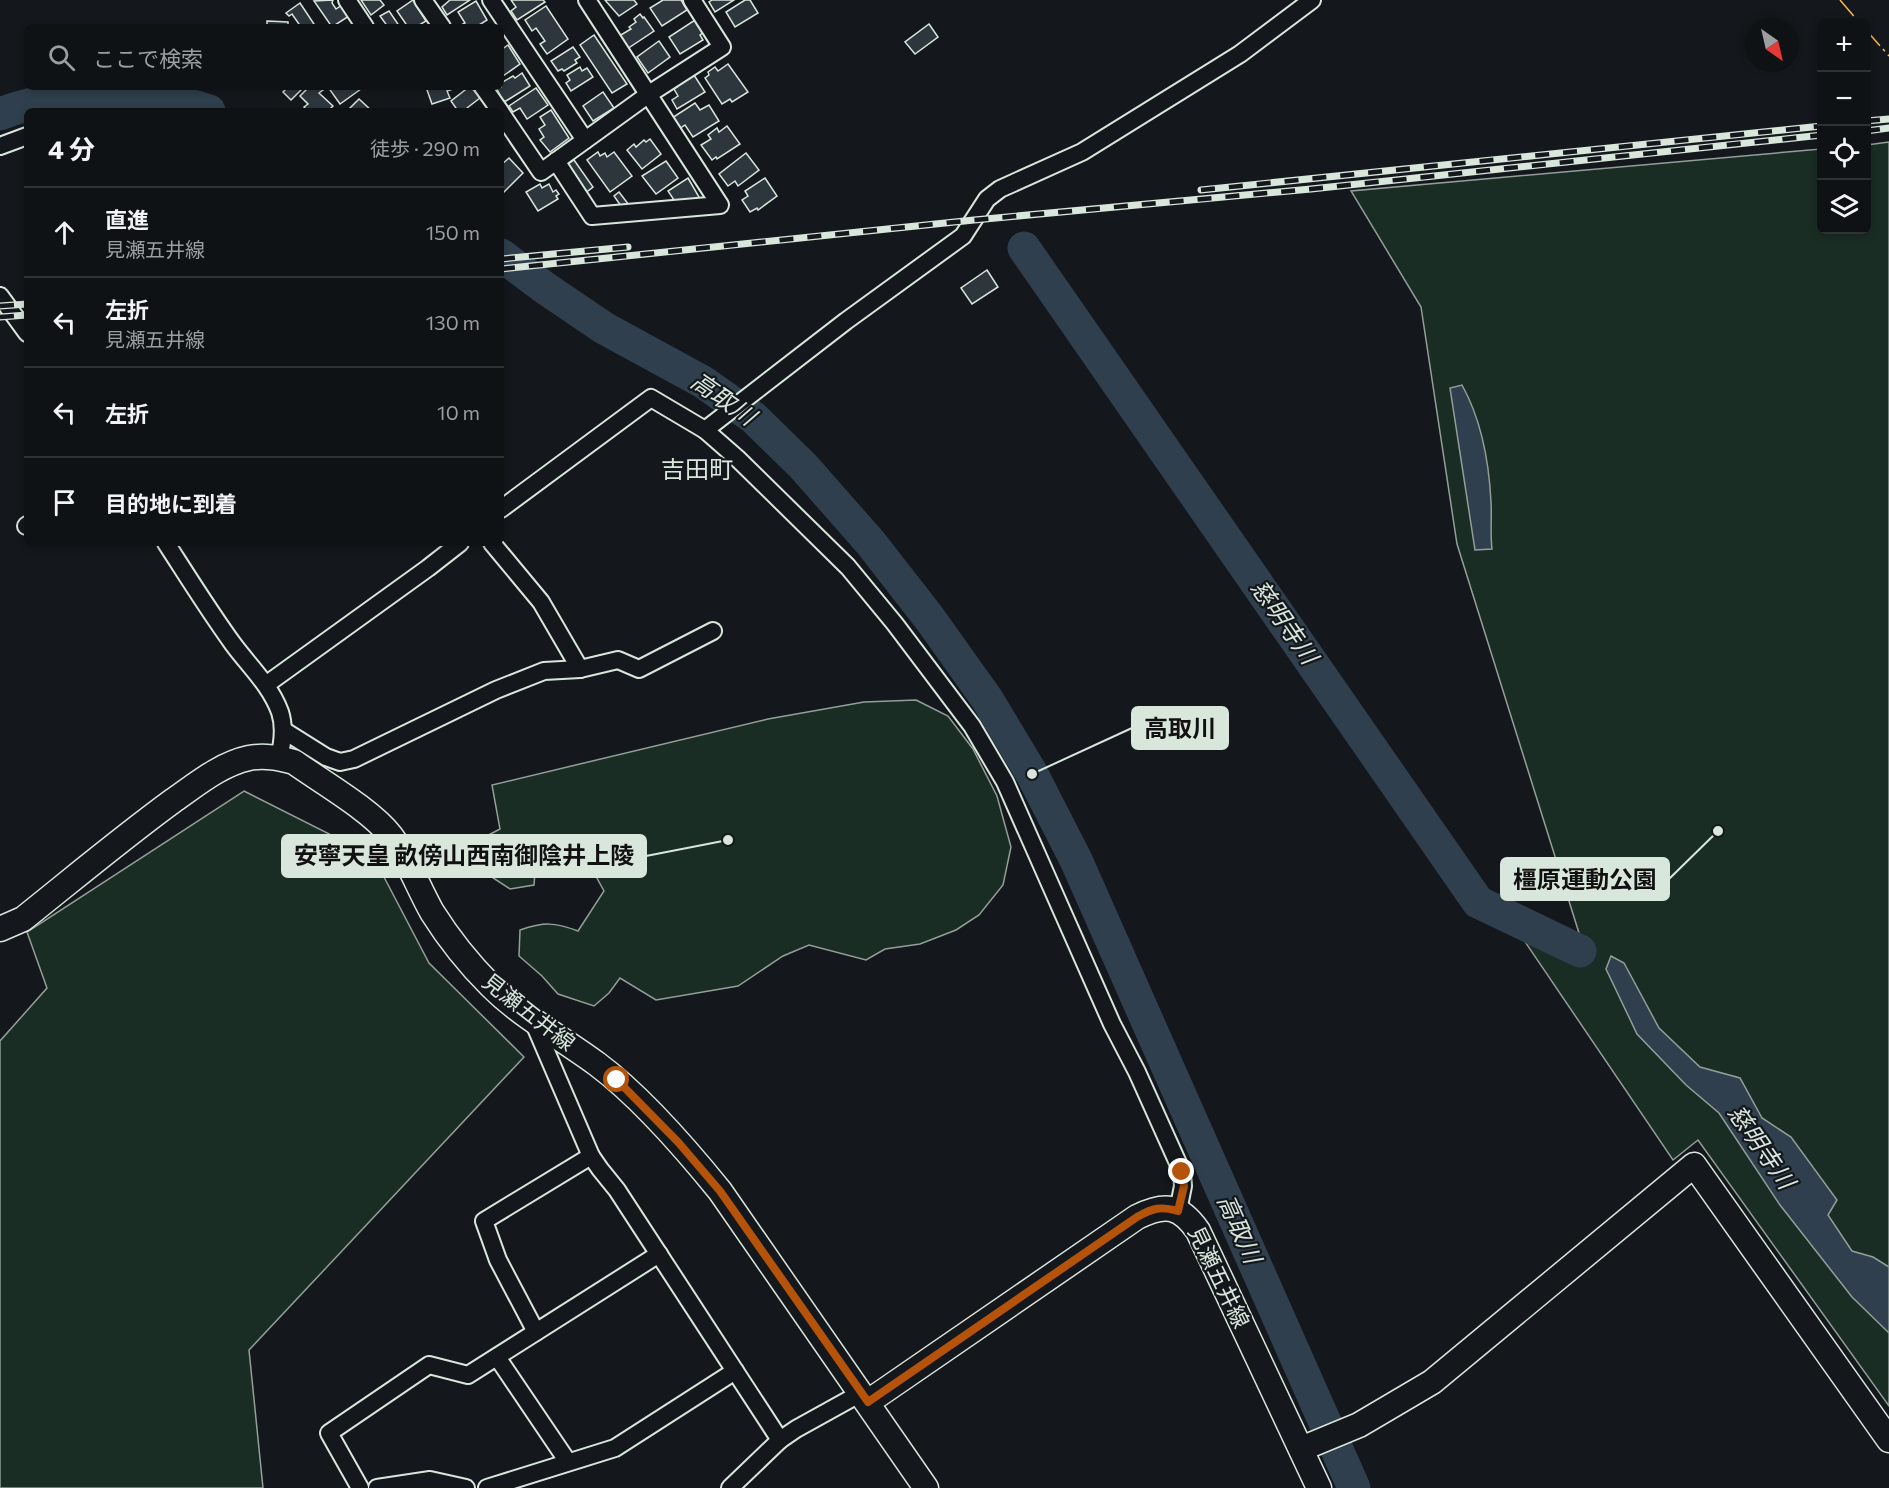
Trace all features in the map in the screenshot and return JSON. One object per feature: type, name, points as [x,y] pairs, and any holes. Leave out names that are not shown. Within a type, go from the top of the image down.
[{"type":"main road","name":"見瀬五井線","points":[[2,933],[23,919],[124,837],[227,765],[263,756],[294,762],[382,826],[401,851],[432,911],[451,939],[493,988],[533,1020],[598,1065],[637,1100],[678,1142],[720,1191],[926,1488]]},
{"type":"main road","points":[[1306,1448],[1359,1425],[1439,1376],[1694,1165],[1889,1440]]},
{"type":"main road","name":"見瀬五井線","points":[[865,1397],[1137,1217],[1164,1207],[1178,1211],[1189,1218],[1198,1231],[1306,1448],[1319,1488]]},
{"type":"street","points":[[347,0],[363,24]]},
{"type":"street","points":[[423,0],[440,24]]},
{"type":"street","points":[[491,0],[585,140]]},
{"type":"street","points":[[556,161],[592,216],[720,205],[587,0]]},
{"type":"street","points":[[504,118],[541,172],[649,94],[722,47],[692,0]]},
{"type":"street","points":[[709,427],[846,321],[963,236],[987,199],[1000,189],[1059,164],[1091,146],[1240,54],[1312,0]]},
{"type":"street","points":[[485,90],[497,108]]},
{"type":"street","points":[[0,146],[24,137]]},
{"type":"street","points":[[0,296],[24,329]]},
{"type":"street","points":[[504,507],[651,398],[709,427],[848,567],[895,624],[972,726],[1005,782],[1112,1024],[1137,1072],[1182,1172],[1184,1186],[1178,1211]]},
{"type":"street","points":[[168,546],[232,643],[267,684],[281,714],[283,742],[279,758]]},
{"type":"street","points":[[267,684],[456,546]]},
{"type":"street","points":[[494,546],[541,602],[579,669]]},
{"type":"street","points":[[283,730],[326,757],[340,762],[354,759],[496,690],[544,671],[579,669],[618,660],[639,669],[713,631]]},
{"type":"street","points":[[533,1020],[591,1156],[617,1190],[780,1440]]},
{"type":"street","points":[[536,1332],[498,1260],[484,1221],[591,1156]]},
{"type":"street","points":[[360,1488],[329,1433],[429,1365],[468,1375],[659,1254]]},
{"type":"street","points":[[498,1357],[568,1462]]},
{"type":"street","points":[[487,1488],[615,1448],[735,1371]]},
{"type":"street","points":[[730,1488],[780,1440],[796,1428],[865,1397]]},
{"type":"street","points":[[377,1488],[430,1480],[466,1488]]},
{"type":"green space","points":[[1889,142],[1889,1406],[1698,1140],[1673,1160],[1513,924],[1585,962],[1584,949],[1457,544],[1421,307],[1351,191],[1817,149],[1817,234],[1871,234],[1871,144]]},
{"type":"green space","points":[[916,700],[948,716],[973,749],[997,796],[1011,847],[1003,885],[979,915],[956,930],[920,944],[885,949],[866,960],[809,945],[783,956],[738,986],[656,1000],[620,978],[609,993],[594,1006],[558,994],[519,956],[520,930],[549,924],[578,931],[604,891],[582,851],[544,853],[536,859],[534,885],[510,889],[481,870],[477,841],[500,829],[492,785],[768,719],[864,702]]},
{"type":"green space","points":[[244,791],[373,856],[429,963],[524,1057],[249,1350],[263,1488],[0,1488],[0,1041],[47,988],[27,932]]},
{"type":"water","points":[[1462,385],[1475,413],[1486,456],[1491,502],[1492,549],[1475,550],[1450,388]]},
{"type":"water","points":[[1611,956],[1624,963],[1659,1028],[1700,1067],[1740,1078],[1762,1118],[1791,1137],[1837,1200],[1828,1215],[1852,1251],[1873,1257],[1889,1267],[1889,1333],[1852,1297],[1780,1205],[1719,1113],[1686,1085],[1637,1034],[1606,969]]},
{"type":"building","points":[[333,0],[332,3],[336,9],[342,5],[349,16],[337,24],[330,24],[314,1]]},
{"type":"building","points":[[361,0],[380,0],[384,5],[371,15]]},
{"type":"building","points":[[413,0],[426,21],[421,24],[406,24],[397,11]]},
{"type":"building","points":[[450,0],[470,0],[447,15],[442,7]]},
{"type":"building","points":[[511,0],[543,0],[545,2],[517,20],[511,11],[516,7]]},
{"type":"building","points":[[605,0],[634,0],[637,4],[619,16]]},
{"type":"building","points":[[663,0],[681,0],[687,10],[662,26],[650,8]]},
{"type":"building","points":[[734,0],[715,12],[709,2]]},
{"type":"building","points":[[745,0],[750,0],[758,13],[735,27],[726,12]]},
{"type":"building","points":[[476,1],[487,20],[481,24],[463,24],[465,23],[458,12]]},
{"type":"building","points":[[300,3],[314,24],[299,24],[292,14],[289,16],[286,13]]},
{"type":"building","points":[[546,6],[568,39],[547,54],[540,44],[545,41],[536,28],[532,31],[525,20]]},
{"type":"building","points":[[389,11],[398,24],[386,24],[380,16]]},
{"type":"building","points":[[640,14],[654,31],[627,49],[619,36],[631,29],[629,27],[636,22],[634,19]]},
{"type":"building","points":[[695,20],[704,32],[700,35],[703,40],[680,54],[669,37]]},
{"type":"building","points":[[267,21],[288,22],[288,24],[267,24]]},
{"type":"building","points":[[929,24],[938,37],[915,54],[905,42]]},
{"type":"building","points":[[594,35],[627,84],[612,93],[580,45]]},
{"type":"building","points":[[659,41],[670,57],[648,73],[637,57]]},
{"type":"building","points":[[508,45],[520,64],[504,75],[504,48]]},
{"type":"building","points":[[573,47],[580,57],[575,60],[577,63],[564,71],[562,69],[558,71],[551,61]]},
{"type":"building","points":[[728,64],[748,92],[732,102],[730,99],[722,104],[705,78],[709,75],[708,72],[715,67],[718,71]]},
{"type":"building","points":[[580,67],[582,71],[587,68],[593,77],[571,91],[566,83],[570,80],[567,75]]},
{"type":"building","points":[[692,72],[705,92],[677,109],[672,100],[678,96],[674,89],[677,87],[675,84]]},
{"type":"building","points":[[522,73],[530,86],[503,101],[498,90],[504,90],[504,81],[513,76],[515,78]]},
{"type":"building","points":[[536,88],[548,105],[527,119],[520,108],[513,112],[509,106]]},
{"type":"building","points":[[285,90],[301,90],[291,100],[283,92]]},
{"type":"building","points":[[306,90],[323,90],[319,93],[333,106],[331,108],[305,108],[308,104],[300,96]]},
{"type":"building","points":[[330,90],[360,90],[340,104]]},
{"type":"building","points":[[427,90],[450,90],[447,91],[450,98],[432,104]]},
{"type":"building","points":[[465,90],[473,90],[480,98],[467,108],[456,108],[451,101]]},
{"type":"building","points":[[603,92],[614,108],[593,121],[583,106]]},
{"type":"building","points":[[359,99],[369,108],[350,108]]},
{"type":"building","points":[[695,103],[700,110],[709,105],[719,121],[693,137],[685,125],[679,129],[672,118]]},
{"type":"building","points":[[551,110],[569,138],[550,152],[540,140],[544,137],[539,129],[545,125],[540,117]]},
{"type":"building","points":[[727,126],[740,144],[712,160],[701,145],[711,139],[708,135],[717,128],[719,132]]},
{"type":"building","points":[[650,139],[661,154],[642,169],[627,150],[634,144],[636,147],[644,140],[646,142]]},
{"type":"building","points":[[598,152],[600,156],[605,153],[607,157],[614,152],[632,176],[610,192],[587,160]]},
{"type":"building","points":[[746,153],[759,170],[738,186],[735,181],[728,186],[719,174]]},
{"type":"building","points":[[509,158],[523,173],[504,192],[504,162]]},
{"type":"building","points":[[574,160],[593,187],[584,194],[565,166]]},
{"type":"building","points":[[666,161],[678,178],[656,194],[642,176]]},
{"type":"building","points":[[688,178],[699,197],[689,204],[678,206],[668,191]]},
{"type":"building","points":[[765,178],[777,196],[758,210],[757,208],[750,212],[742,200],[748,196],[745,191]]},
{"type":"building","points":[[540,184],[542,188],[549,184],[553,192],[556,190],[559,194],[556,196],[558,199],[538,211],[526,192]]},
{"type":"building","points":[[619,192],[629,205],[623,209],[614,196]]},
{"type":"building","points":[[987,270],[998,287],[972,304],[961,288]]},
{"type":"waterway","name":"高取川","points":[[0,114],[50,100],[104,96],[159,99],[199,108]]},
{"type":"waterway","name":"慈明寺川","points":[[1024,248],[1478,902],[1580,951]]},
{"type":"waterway","name":"高取川","points":[[504,257],[604,328],[703,382],[754,418],[803,466],[870,542],[930,619],[987,699],[1032,774],[1076,860],[1354,1488]]},
{"type":"railway","points":[[1871,121],[1889,119]]},
{"type":"railway","points":[[1201,190],[1817,127]]},
{"type":"railway","points":[[1871,130],[1889,128]]},
{"type":"railway","points":[[504,269],[974,220],[1311,189],[1817,136]]},
{"type":"railway","points":[[504,259],[628,247]]},
{"type":"railway","points":[[0,306],[24,304]]},
{"type":"railway","points":[[0,317],[24,315]]},
{"type":"power","points":[[1840,0],[1856,18]]},
{"type":"power","points":[[1871,36],[1889,56]]},
{"type":"place","name":"高取川","points":[[1032,774]]},
{"type":"place","name":"橿原運動公園","points":[[1718,831]]},
{"type":"place","name":"安寧天皇 畝傍山西南御陰井上陵","points":[[728,840]]},
{"type":"district","name":"吉田町","points":[[697,470]]},
{"type":"route","points":[[617,1080],[678,1142],[720,1191],[868,1402],[1026,1291],[1137,1217],[1164,1207],[1178,1211],[1184,1186],[1182,1172]]}]
